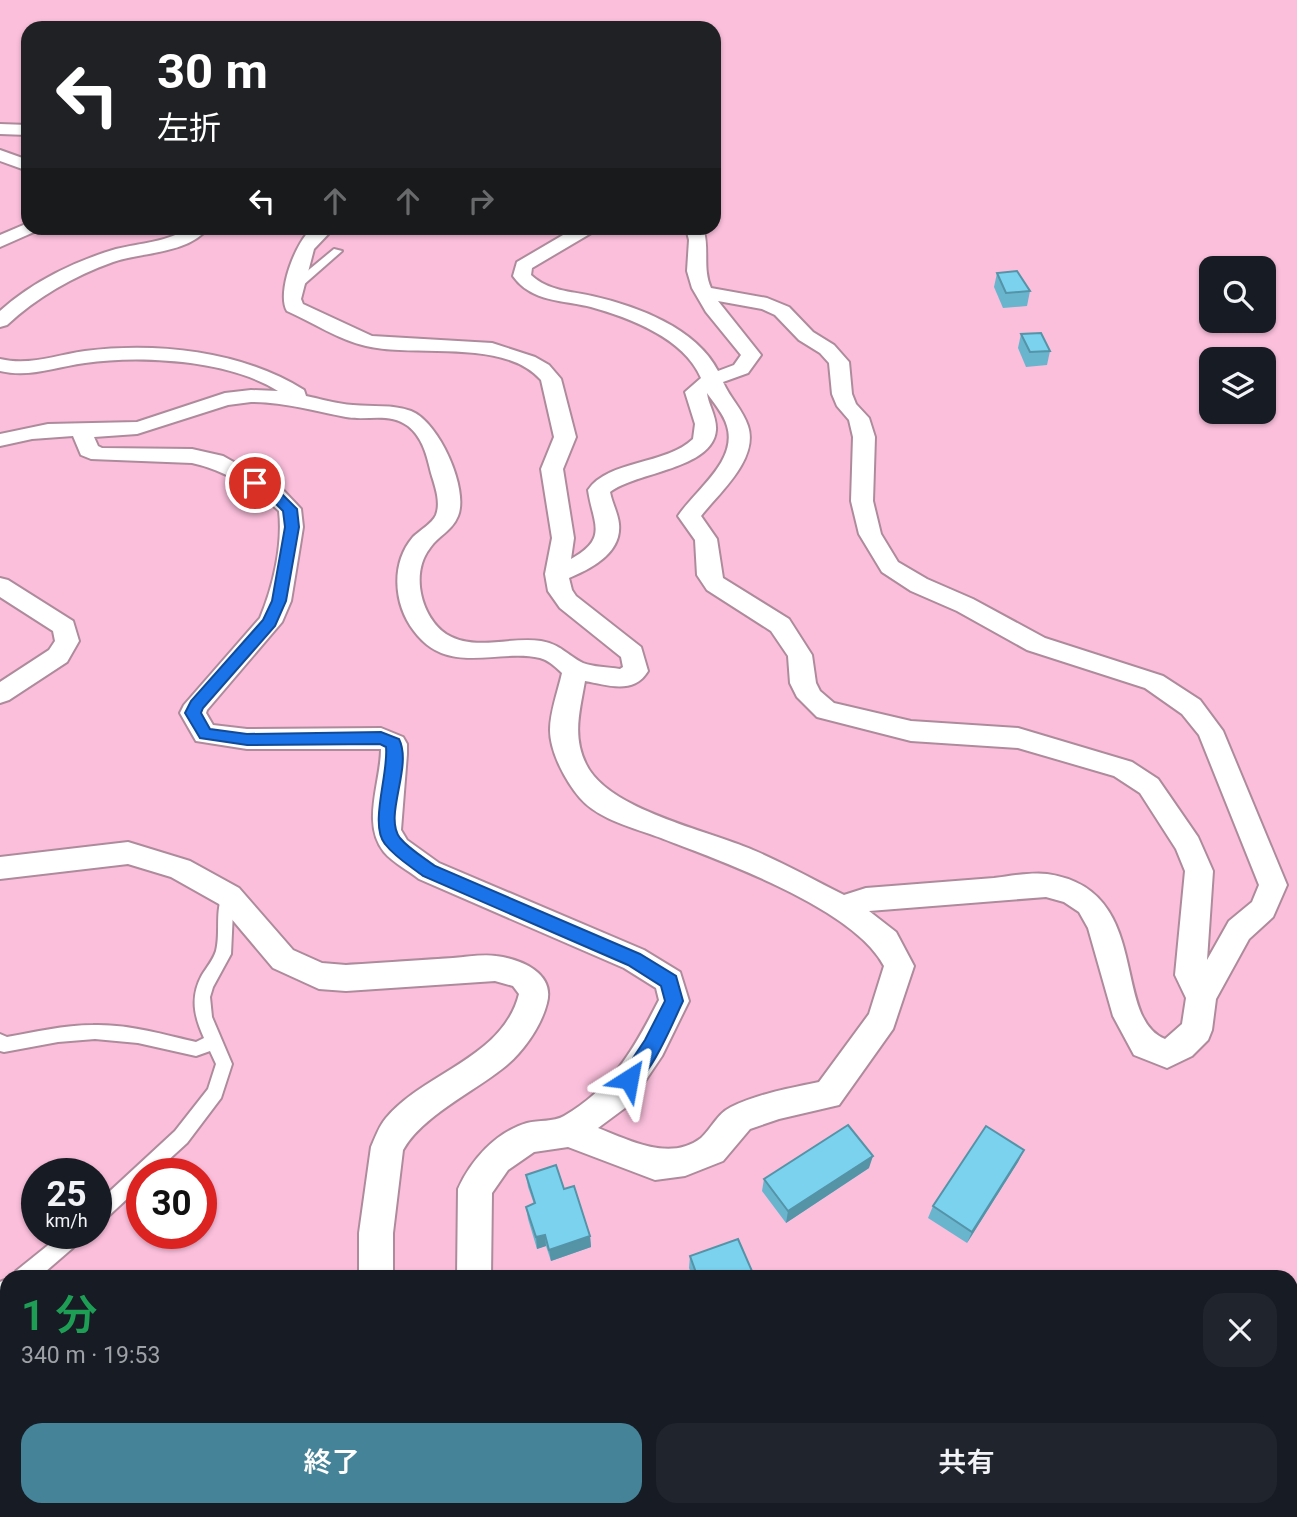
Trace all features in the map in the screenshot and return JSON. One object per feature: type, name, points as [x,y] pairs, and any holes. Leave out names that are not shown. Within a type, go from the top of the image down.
[{"type":"street","points":[[0,129],[21,130]]},
{"type":"street","points":[[0,155],[21,163]]},
{"type":"street","points":[[0,242],[21,232]]},
{"type":"street","points":[[0,321],[21,302],[105,258],[188,235]]},
{"type":"street","points":[[0,440],[36,431],[136,429],[240,396],[279,397],[350,412],[396,412],[412,418],[428,432],[435,446],[450,503],[446,521],[419,545],[411,562],[410,593],[415,615],[428,633],[451,646],[469,650],[490,652],[535,648],[561,657],[575,670],[623,679],[636,671],[632,653],[568,602],[560,591],[557,574],[563,538],[552,469],[565,438],[551,379],[528,360],[492,349],[397,345],[368,341],[294,307],[292,299],[306,242],[311,235]]},
{"type":"street","points":[[576,235],[523,267],[522,276],[541,291],[594,302],[691,346],[705,363],[720,399],[739,426],[740,444],[732,463],[689,516],[706,539],[709,575],[715,584],[780,625],[800,655],[803,683],[810,697],[826,710],[911,732],[1018,738],[1123,769],[1149,786],[1188,845],[1199,870],[1190,975],[1202,998]]},
{"type":"street","points":[[557,574],[574,568],[594,554],[606,540],[608,526],[599,490],[606,481],[622,474],[666,463],[694,450],[704,440],[706,428],[695,392],[712,379],[744,369],[751,355],[720,317],[697,279],[695,266],[699,249],[696,235]]},
{"type":"street","points":[[705,293],[767,304],[782,311],[806,336],[827,349],[839,362],[842,394],[847,406],[859,418],[864,437],[862,501],[870,534],[890,567],[919,585],[965,605],[1036,643],[1154,682],[1191,707],[1210,731],[1273,885],[1263,909],[1239,929],[1202,998],[1197,1030],[1167,1054],[1145,1045],[1128,1016],[1102,925],[1088,904],[1073,893],[1046,885],[866,900],[842,907]]},
{"type":"street","points":[[0,365],[25,368],[109,354],[209,362],[258,374],[294,391],[306,402]]},
{"type":"street","points":[[81,431],[89,450],[99,454],[158,454],[215,461],[274,494],[290,509],[292,527],[279,601],[270,622],[197,705],[193,713],[205,734],[247,739],[381,738],[394,744],[396,762],[387,815],[390,839],[405,853],[429,871],[634,960],[669,981],[674,1001],[651,1046],[618,1096],[568,1132],[528,1138],[496,1158],[475,1189],[474,1270]]},
{"type":"street","points":[[0,586],[64,627],[67,641],[58,656],[0,694]]},
{"type":"street","points":[[568,1132],[655,1165],[685,1161],[711,1150],[739,1119],[779,1104],[828,1095],[882,1020],[898,966],[886,941],[842,907],[744,858],[621,813],[590,792],[573,766],[563,731],[575,670]]},
{"type":"street","points":[[0,868],[128,853],[180,869],[229,896],[283,959],[319,976],[346,978],[495,968],[523,976],[535,991],[531,1007],[519,1029],[494,1057],[415,1113],[397,1129],[387,1147],[376,1233],[376,1270]]},
{"type":"lane","points":[[297,285],[337,251]]},
{"type":"lane","points":[[112,1201],[181,1137],[215,1093],[224,1064],[200,1008],[203,989],[224,952],[226,932],[223,911],[229,896]]},
{"type":"lane","points":[[1,1047],[58,1035],[95,1032],[138,1036],[196,1049],[215,1041]]},
{"type":"lane","points":[[33,1270],[58,1249]]},
{"type":"shaded area","points":[[0,0],[1297,0],[1297,1270],[0,1270]]},
{"type":"building","points":[[1017,271],[1030,291],[1006,293],[997,273]]},
{"type":"building","points":[[1041,333],[1050,351],[1030,352],[1021,334]]},
{"type":"building","points":[[848,1125],[873,1156],[788,1211],[764,1179]]},
{"type":"building","points":[[986,1126],[1024,1150],[972,1232],[933,1206]]},
{"type":"building","points":[[556,1165],[564,1189],[574,1186],[590,1236],[549,1250],[545,1235],[536,1237],[526,1207],[535,1203],[526,1175]]},
{"type":"building","points":[[738,1239],[752,1270],[695,1270],[690,1256]]},
{"type":"route","points":[[255,483],[274,494],[290,509],[292,527],[279,601],[270,622],[197,705],[193,713],[195,720],[205,734],[247,739],[381,738],[394,744],[396,762],[387,815],[390,839],[405,853],[429,871],[634,960],[669,981],[674,1001],[651,1046],[629,1079]]}]
